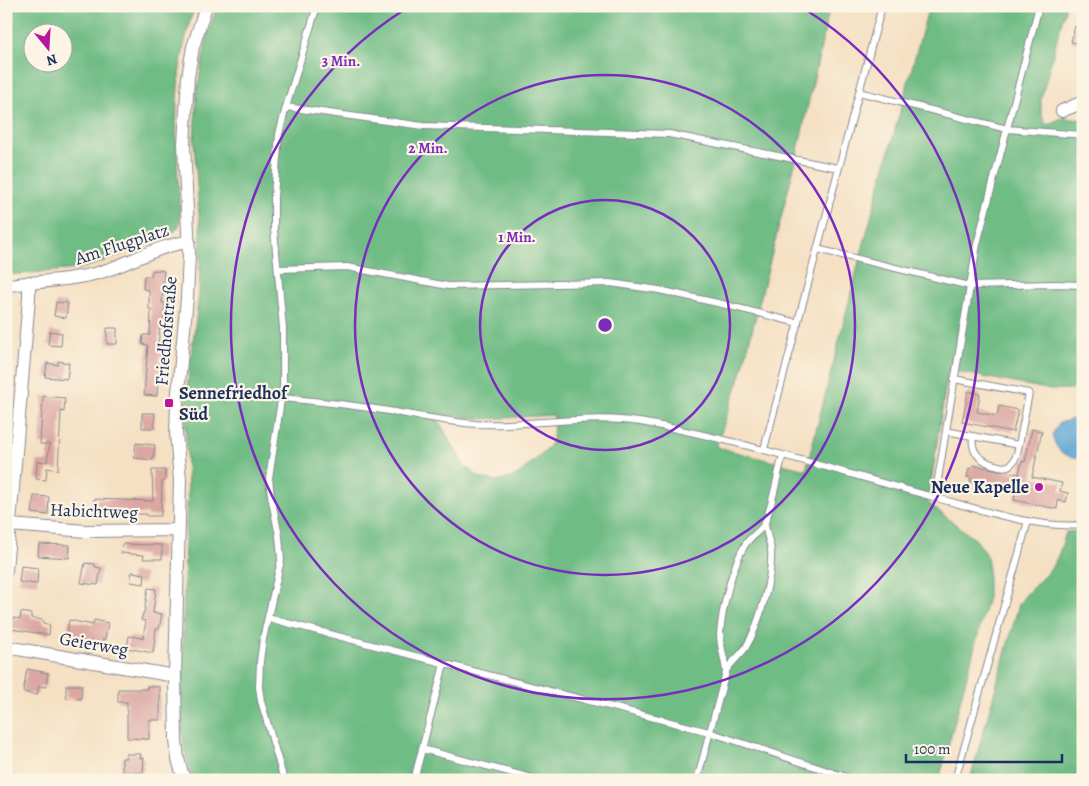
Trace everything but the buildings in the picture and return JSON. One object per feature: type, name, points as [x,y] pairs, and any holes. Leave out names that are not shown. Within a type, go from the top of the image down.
[{"type":"street","name":"Friedhofstraße","points":[[184,780],[178,759],[176,740],[175,676],[180,480],[176,433],[177,392],[187,298],[189,242],[184,144],[185,101],[193,47],[206,6]]},
{"type":"street","points":[[1062,111],[1083,102]]},
{"type":"street","name":"Am Flugplatz","points":[[6,285],[95,274],[171,245],[189,242]]},
{"type":"street","points":[[6,570],[29,282]]},
{"type":"street","name":"Habichtweg","points":[[10,525],[86,531],[178,530]]},
{"type":"street","name":"Geierweg","points":[[6,647],[175,676]]},
{"type":"lane","points":[[284,780],[261,701],[259,687],[260,661],[281,560],[279,536],[270,496],[269,478],[282,399],[283,328],[274,230],[274,187],[279,134],[317,6]]},
{"type":"lane","points":[[764,450],[882,6]]},
{"type":"lane","points":[[935,497],[977,244],[1040,6]]},
{"type":"lane","points":[[859,92],[1007,129],[1083,135]]},
{"type":"lane","points":[[286,107],[423,126],[669,134],[838,168]]},
{"type":"lane","points":[[817,249],[970,286],[1083,285]]},
{"type":"lane","points":[[278,269],[347,267],[448,286],[610,284],[659,290],[798,324]]},
{"type":"lane","points":[[954,379],[1029,394],[1016,457],[1010,465],[1004,467],[980,459],[974,449],[973,436]]},
{"type":"lane","points":[[177,392],[282,399],[361,407],[475,424],[534,423],[601,418],[649,423],[764,450],[802,462],[1028,521],[1060,526],[1083,526]]},
{"type":"lane","points":[[946,431],[1019,445]]},
{"type":"lane","points":[[697,780],[726,672],[733,660],[744,650],[754,630],[770,575],[771,548],[765,524],[782,455]]},
{"type":"lane","points":[[955,780],[1028,521]]},
{"type":"lane","points":[[726,672],[720,635],[735,567],[740,552],[750,538],[765,524]]},
{"type":"lane","points":[[268,618],[710,732],[841,778],[855,780]]},
{"type":"lane","points":[[414,780],[444,664]]},
{"type":"lane","points":[[422,749],[540,780]]},
{"type":"green space","points":[[6,6],[195,6],[181,60],[178,87],[177,140],[180,222],[178,228],[169,236],[78,269],[6,275]]},
{"type":"green space","points":[[217,6],[830,6],[795,163],[741,374],[716,447],[806,470],[861,254],[929,6],[1066,6],[1041,99],[1041,113],[1046,125],[1062,118],[1083,120],[1083,388],[1051,390],[948,370],[928,503],[976,540],[984,550],[988,561],[988,597],[939,780],[192,780],[185,752],[181,723],[185,540],[188,494],[185,404],[199,294],[201,243],[194,141],[197,90],[207,37]],"holes":[[[435,414],[485,419],[554,415],[553,439],[546,451],[516,476],[500,481],[482,479],[464,466]]]},
{"type":"green space","points":[[1083,531],[1083,780],[970,780],[1019,604],[1054,564],[1066,532]]},
{"type":"water","points":[[1083,416],[1083,458],[1071,457],[1059,450],[1052,435],[1059,423]]},
{"type":"place","name":"Sennefriedhof Süd","points":[[169,403]]},
{"type":"place","name":"Neue Kapelle","points":[[1039,487]]}]
